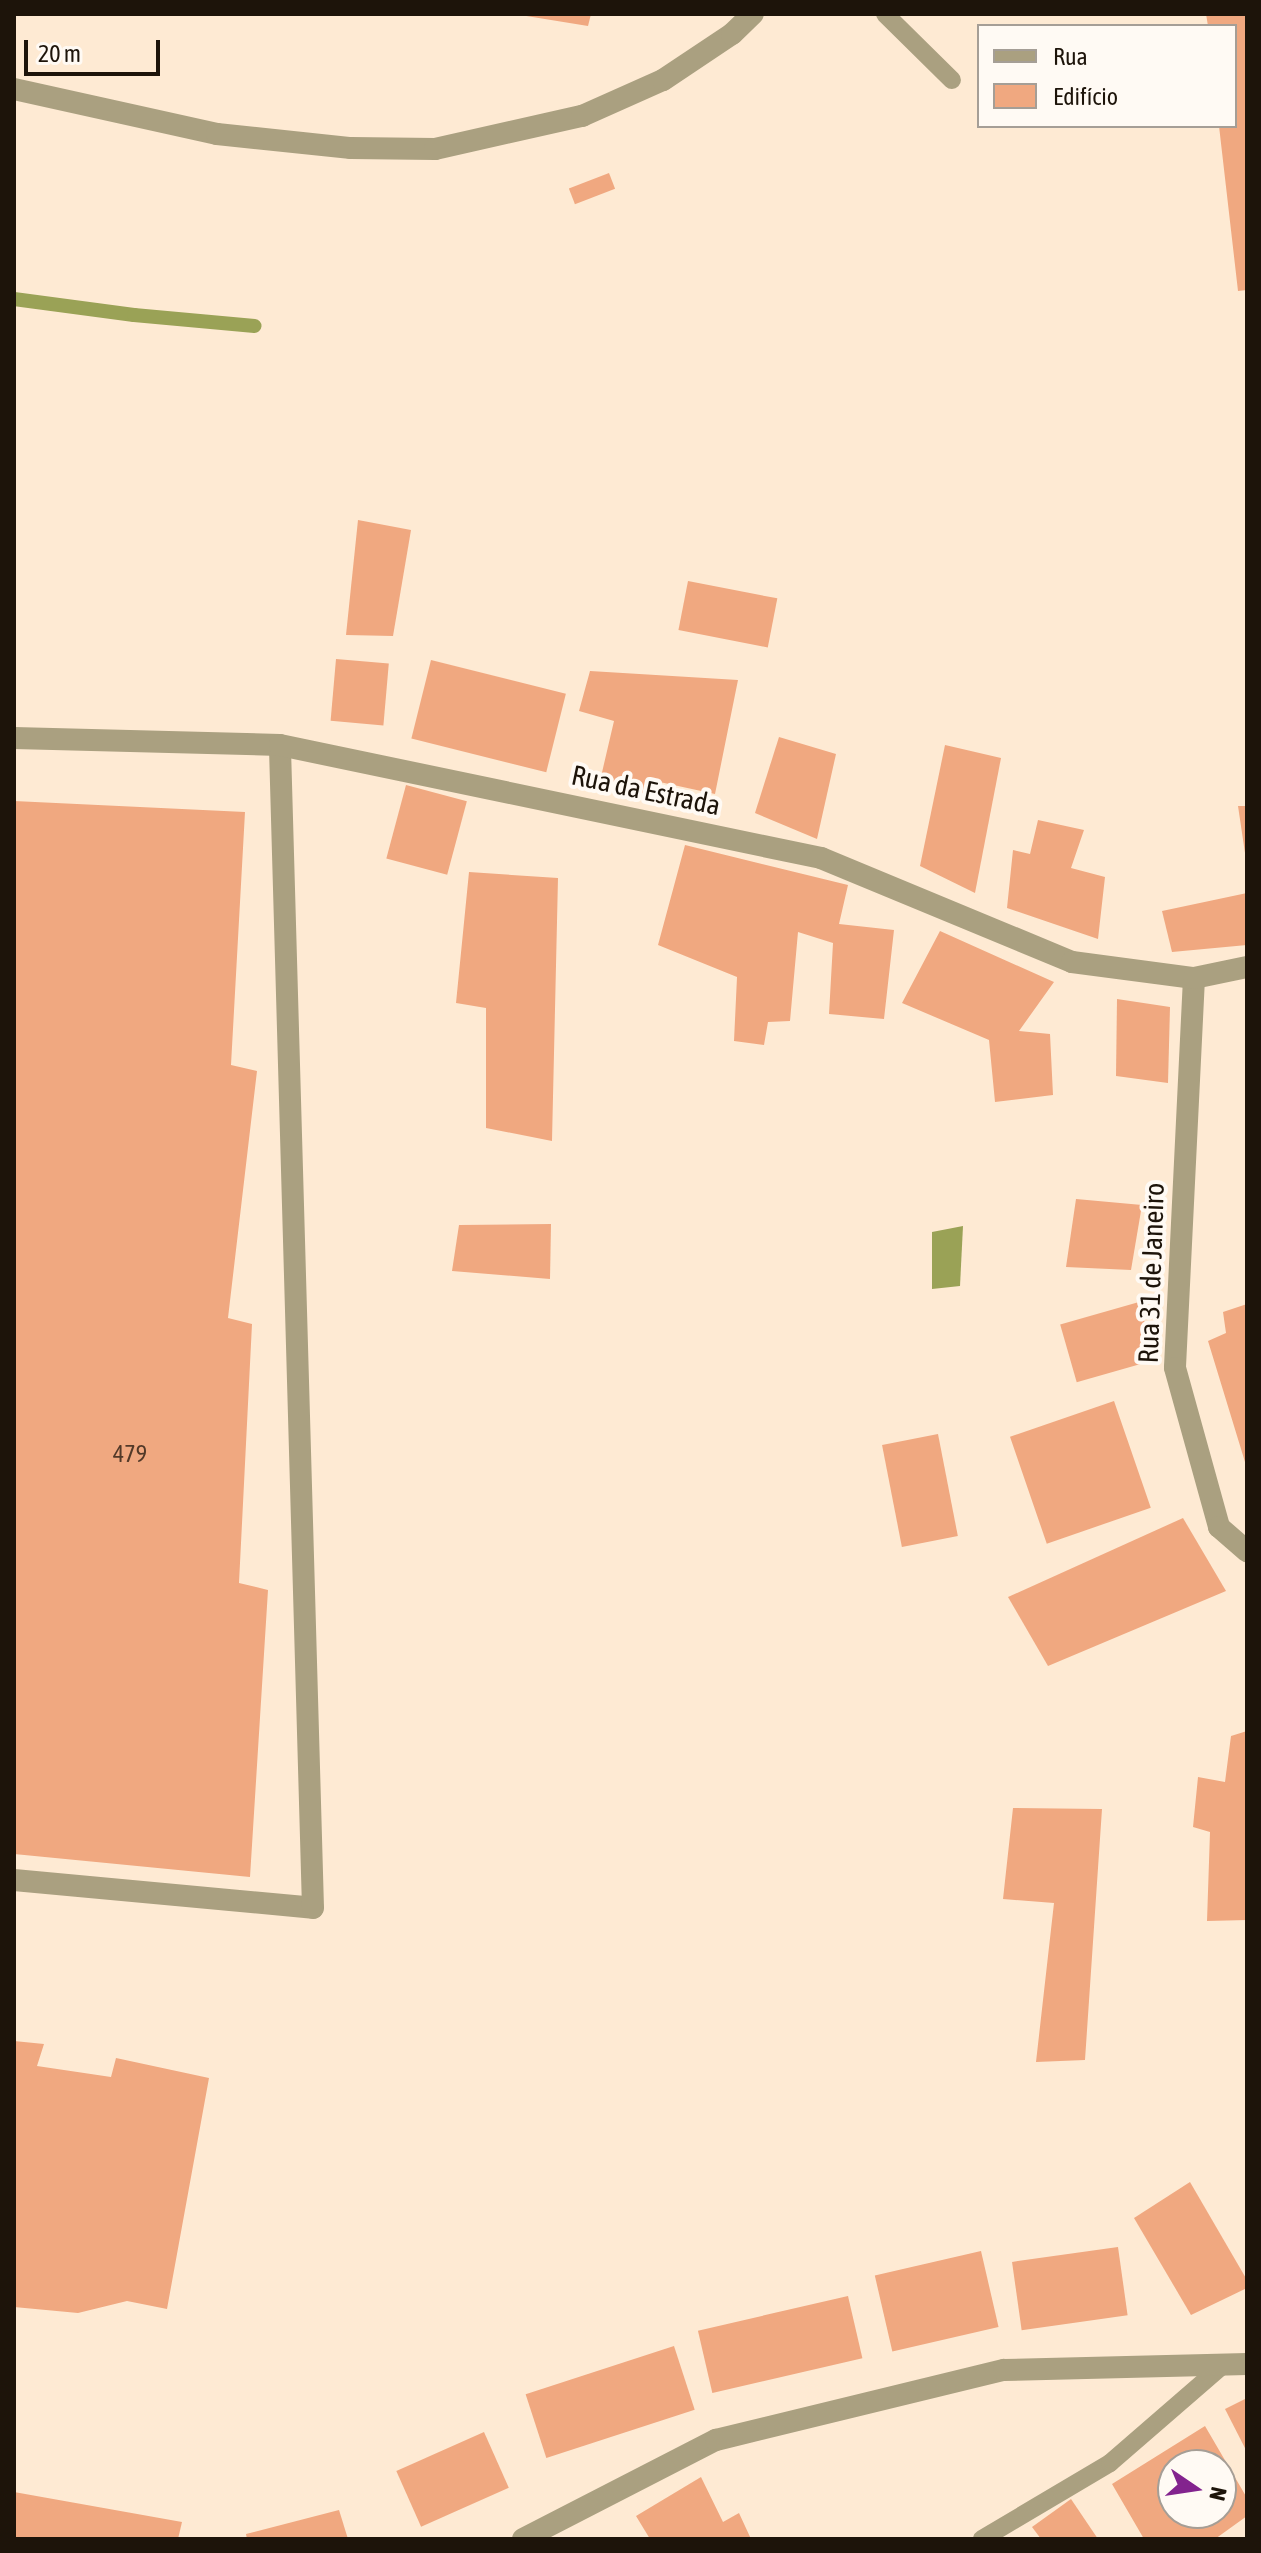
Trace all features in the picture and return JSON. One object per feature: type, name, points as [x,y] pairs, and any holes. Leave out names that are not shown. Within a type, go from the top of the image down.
[{"type":"street","points":[[14,89],[217,134],[351,148],[435,149],[582,116],[663,80],[732,34],[753,14]]},
{"type":"street","name":"Rua da Estrada","points":[[14,738],[280,745],[821,858],[1072,962],[1194,978],[1247,967]]},
{"type":"street","points":[[14,1880],[313,1908],[280,745]]},
{"type":"street","name":"Rua 31 de Janeiro","points":[[1194,978],[1175,1368],[1219,1527],[1247,1551]]},
{"type":"street","points":[[523,2539],[716,2440],[1004,2370],[1247,2364]]},
{"type":"lane","points":[[885,14],[952,80]]},
{"type":"lane","points":[[982,2539],[1110,2463],[1223,2365]]},
{"type":"shaded area","points":[[963,1226],[960,1286],[932,1289],[932,1232]]},
{"type":"building","points":[[514,14],[591,14],[588,26]]},
{"type":"building","points":[[1206,14],[1247,14],[1247,290],[1238,291],[1219,128],[1237,128],[1237,24],[1208,24]]},
{"type":"building","points":[[609,173],[615,189],[575,204],[569,188]]},
{"type":"building","points":[[358,520],[411,530],[393,636],[346,635]]},
{"type":"building","points":[[688,581],[777,598],[768,647],[678,630]]},
{"type":"building","points":[[336,659],[389,664],[383,725],[331,721]]},
{"type":"building","points":[[431,660],[566,694],[546,772],[411,739]]},
{"type":"building","points":[[590,671],[738,680],[715,794],[655,781],[656,797],[600,781],[614,721],[579,711]]},
{"type":"building","points":[[779,737],[836,754],[817,839],[755,813]]},
{"type":"building","points":[[945,745],[1001,758],[975,893],[920,866]]},
{"type":"building","points":[[406,785],[467,801],[447,875],[386,858]]},
{"type":"building","points":[[14,801],[245,812],[231,1065],[257,1071],[228,1318],[252,1324],[239,1583],[268,1590],[250,1877],[14,1854]]},
{"type":"building","points":[[1238,806],[1247,806],[1247,853],[1245,853]]},
{"type":"building","points":[[1038,820],[1084,830],[1071,868],[1105,877],[1098,939],[1007,908],[1013,850],[1030,854]]},
{"type":"building","points":[[685,845],[848,885],[839,924],[894,930],[884,1019],[829,1014],[833,943],[798,932],[790,1021],[768,1022],[764,1045],[734,1041],[737,977],[658,945]]},
{"type":"building","points":[[469,872],[558,878],[552,1141],[486,1128],[486,1008],[456,1003]]},
{"type":"building","points":[[1247,893],[1247,945],[1172,952],[1162,911]]},
{"type":"building","points":[[940,931],[1054,982],[1019,1031],[1050,1034],[1053,1095],[995,1102],[989,1040],[902,1003]]},
{"type":"building","points":[[1117,999],[1170,1007],[1168,1083],[1116,1076]]},
{"type":"building","points":[[1076,1199],[1142,1205],[1131,1270],[1066,1267]]},
{"type":"building","points":[[551,1224],[550,1279],[452,1271],[459,1225]]},
{"type":"building","points":[[1139,1302],[1156,1360],[1077,1382],[1060,1325]]},
{"type":"building","points":[[1247,1304],[1245,1462],[1208,1341],[1226,1333],[1223,1312]]},
{"type":"building","points":[[1114,1401],[1151,1508],[1047,1544],[1010,1437]]},
{"type":"building","points":[[938,1434],[958,1536],[902,1547],[882,1445]]},
{"type":"building","points":[[1183,1518],[1226,1591],[1048,1666],[1008,1597]]},
{"type":"building","points":[[1247,1731],[1247,1920],[1207,1921],[1210,1832],[1193,1827],[1198,1777],[1225,1782],[1231,1736]]},
{"type":"building","points":[[1013,1808],[1102,1809],[1085,2060],[1036,2062],[1054,1903],[1003,1899]]},
{"type":"building","points":[[14,2041],[44,2044],[37,2066],[111,2077],[116,2058],[209,2078],[167,2309],[127,2301],[78,2313],[14,2307]]},
{"type":"building","points":[[1190,2182],[1247,2280],[1247,2288],[1191,2315],[1134,2218]]},
{"type":"building","points":[[1118,2247],[1128,2315],[1022,2330],[1012,2262]]},
{"type":"building","points":[[981,2251],[999,2327],[892,2352],[875,2276]]},
{"type":"building","points":[[848,2296],[862,2358],[712,2393],[698,2331]]},
{"type":"building","points":[[674,2346],[695,2410],[546,2458],[526,2394]]},
{"type":"building","points":[[1247,2398],[1247,2452],[1225,2409]]},
{"type":"building","points":[[1205,2426],[1218,2449],[1168,2449]]},
{"type":"building","points":[[484,2432],[509,2488],[421,2527],[396,2471]]},
{"type":"building","points":[[1157,2456],[1157,2529],[1229,2529],[1215,2539],[1144,2539],[1112,2484]]},
{"type":"building","points":[[701,2477],[723,2522],[739,2513],[751,2539],[650,2539],[636,2516]]},
{"type":"building","points":[[1237,2481],[1247,2498],[1247,2516],[1237,2523]]},
{"type":"building","points":[[14,2492],[182,2522],[178,2539],[14,2539]]},
{"type":"building","points":[[1071,2499],[1098,2539],[1041,2539],[1032,2527]]},
{"type":"building","points":[[339,2510],[348,2539],[247,2539],[246,2534]]},
{"type":"waterway","points":[[14,299],[134,315],[255,326]]}]
